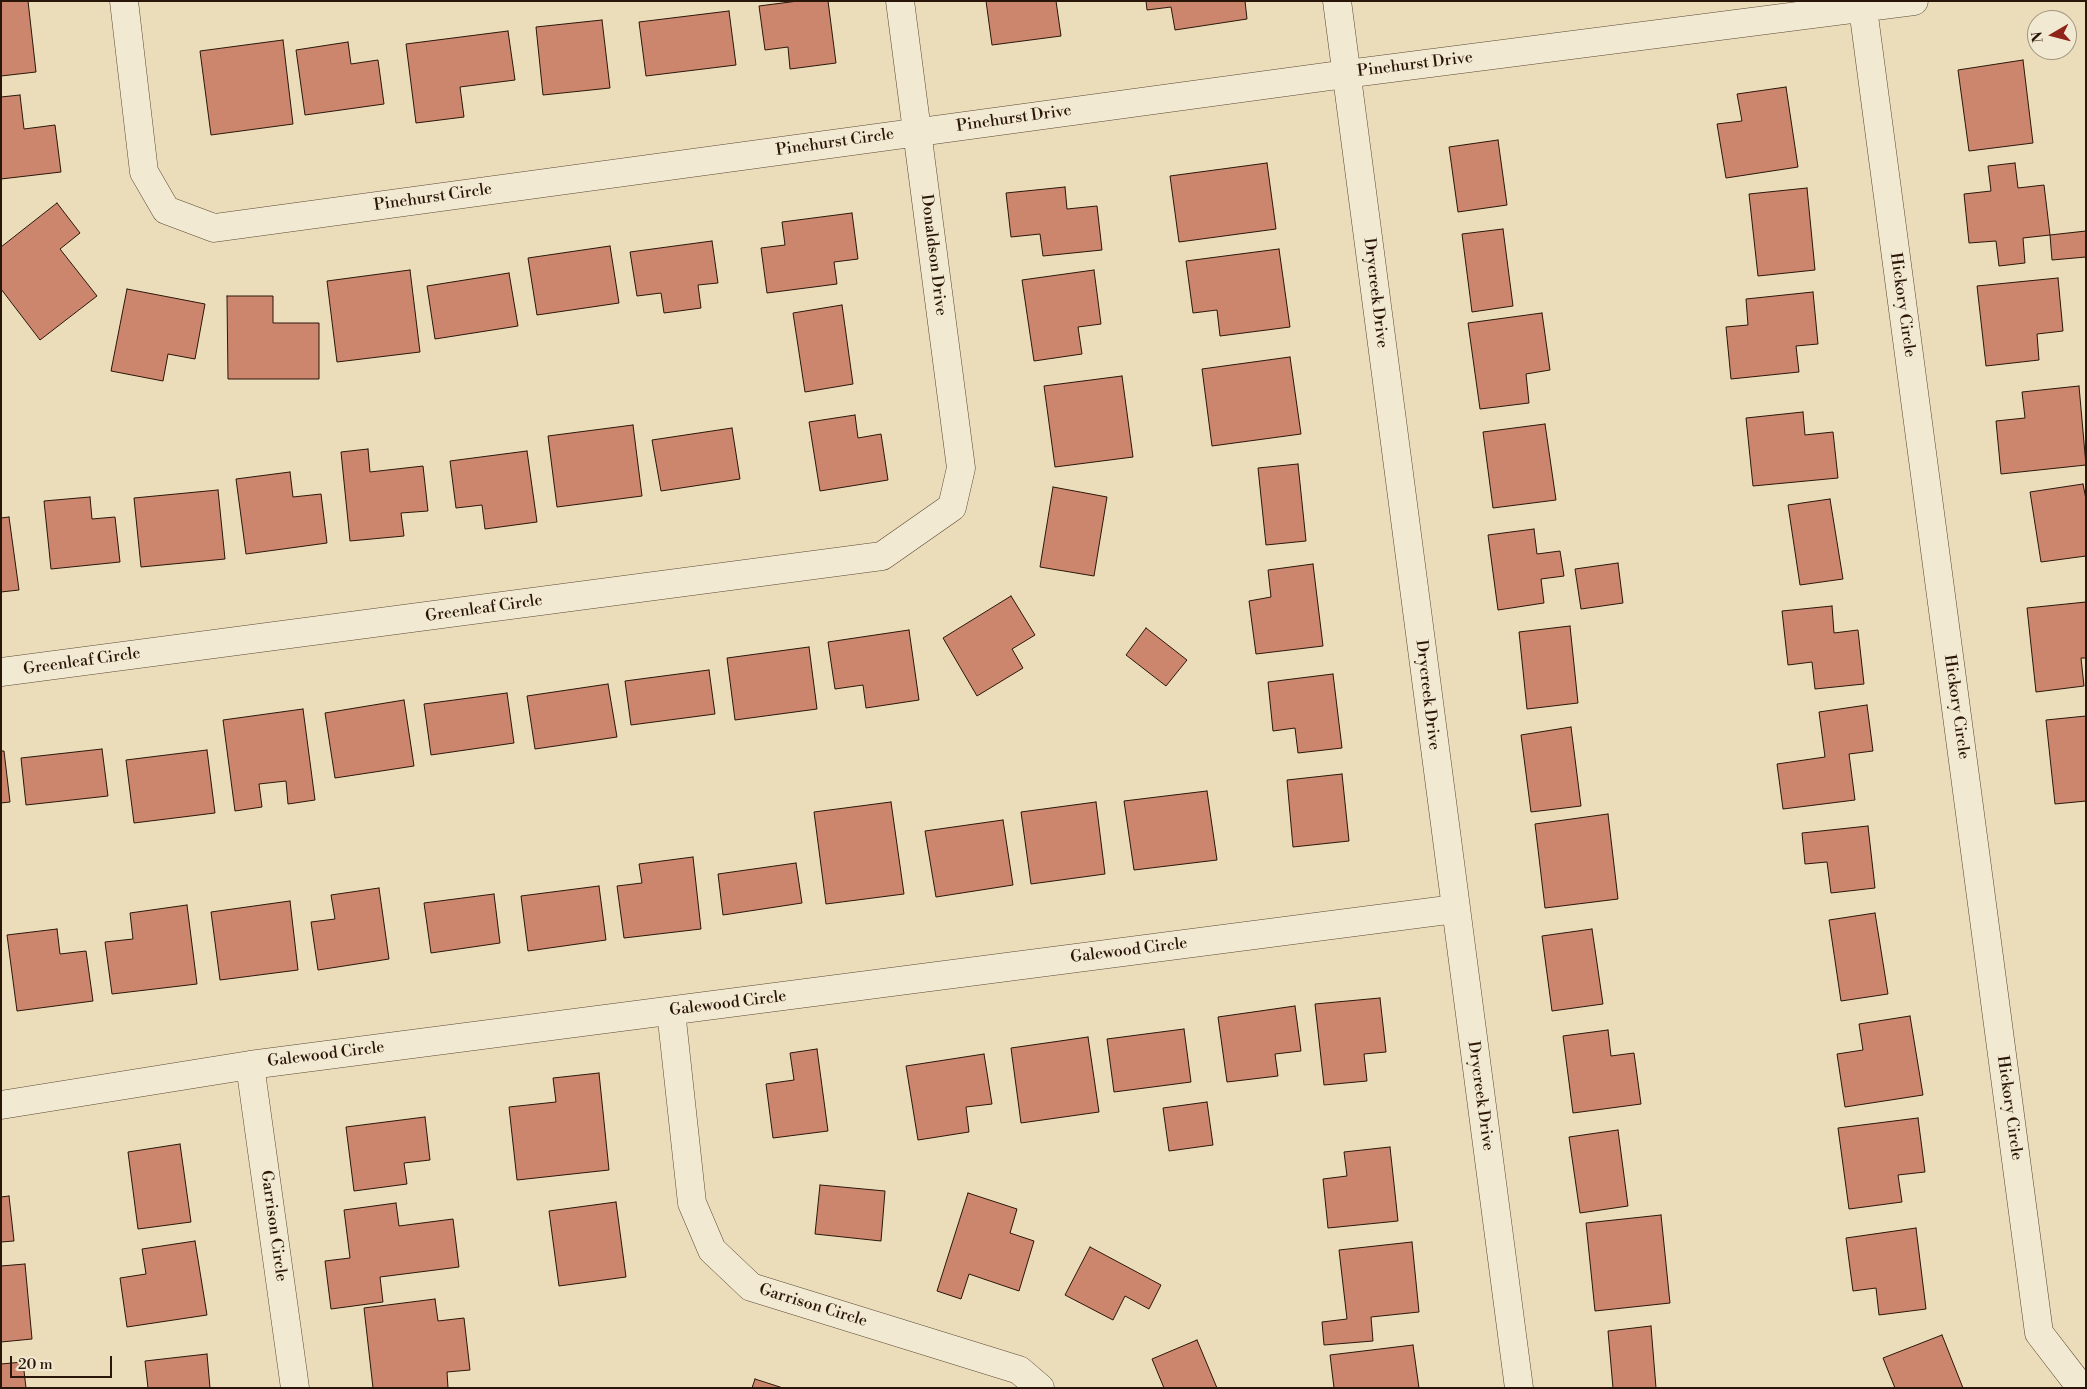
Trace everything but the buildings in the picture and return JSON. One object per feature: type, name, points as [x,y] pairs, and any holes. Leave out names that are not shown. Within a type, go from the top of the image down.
[{"type":"street","name":"Pinehurst Circle","points":[[124,1],[144,172],[166,210],[214,228],[917,132]]},
{"type":"street","name":"Donaldson Drive","points":[[900,1],[961,468],[952,507]]},
{"type":"street","name":"Drycreek Drive","points":[[1337,1],[1518,1388]]},
{"type":"street","name":"Pinehurst Drive","points":[[917,132],[1862,4],[1914,1]]},
{"type":"street","name":"Hickory Circle","points":[[1862,4],[2039,1333],[2079,1385],[2086,1387]]},
{"type":"street","name":"Greenleaf Circle","points":[[1,672],[882,556],[952,507]]},
{"type":"street","name":"Galewood Circle","points":[[1,1105],[250,1065],[1455,909]]},
{"type":"street","name":"Garrison Circle","points":[[671,1011],[692,1203],[712,1250],[751,1287],[1019,1370],[1040,1388]]},
{"type":"street","name":"Garrison Circle","points":[[250,1065],[295,1388]]}]
